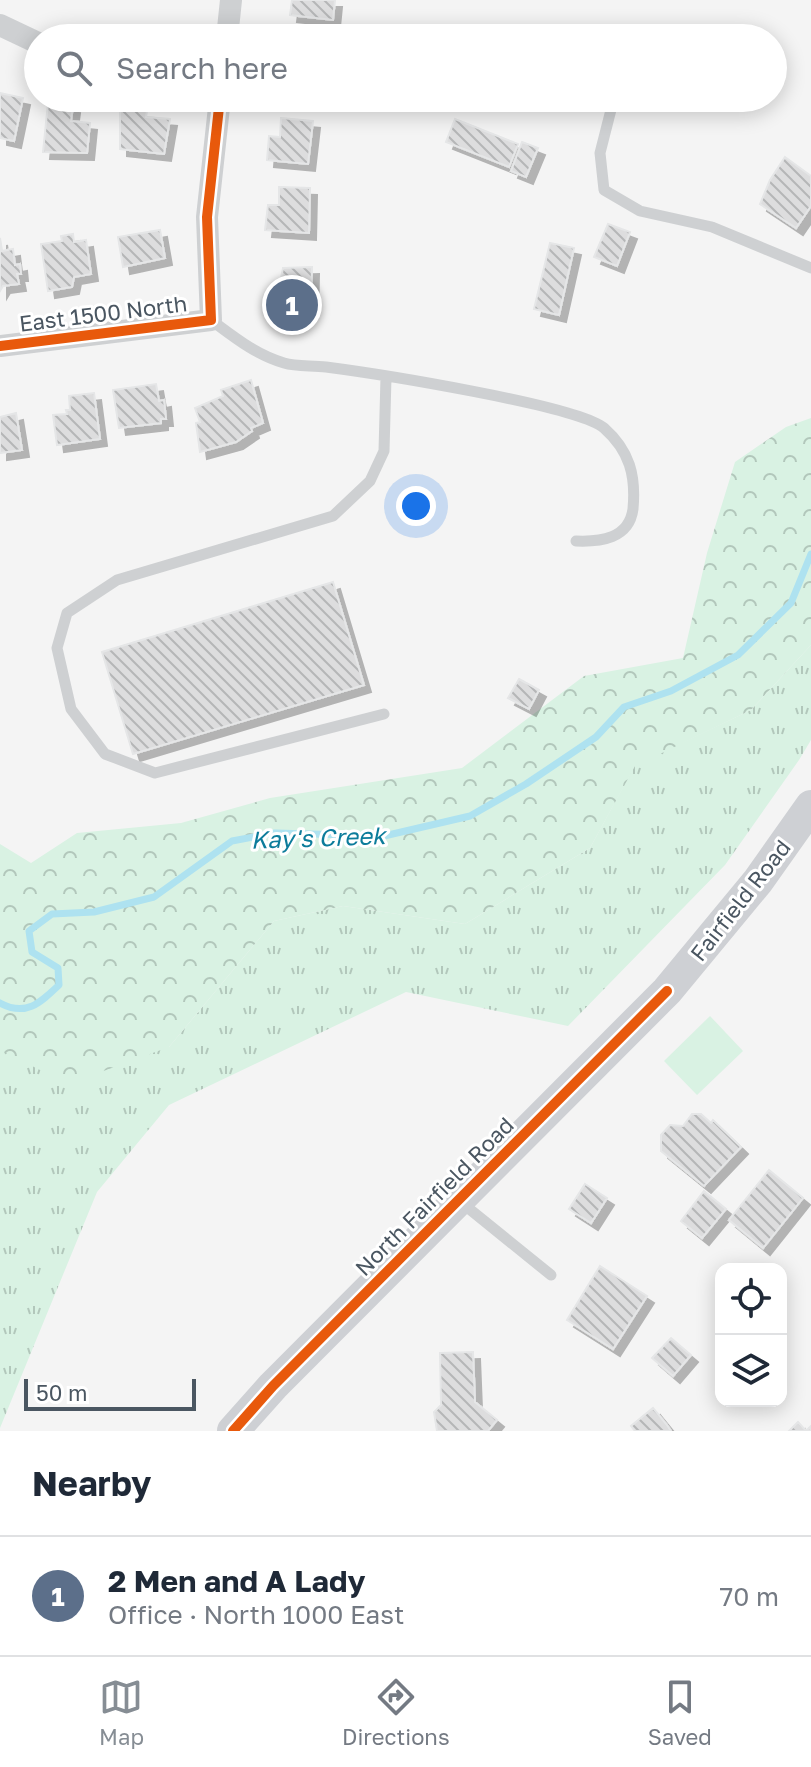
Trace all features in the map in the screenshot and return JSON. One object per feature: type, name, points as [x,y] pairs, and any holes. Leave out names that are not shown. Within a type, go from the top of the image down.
[{"type":"main road","name":"Fairfield Road","points":[[667,991],[758,881],[811,806]]},
{"type":"main road","name":"North Fairfield Road","points":[[233,1431],[667,991]]},
{"type":"street","points":[[228,24],[231,0]]},
{"type":"street","points":[[0,25],[24,36]]},
{"type":"street","points":[[211,320],[207,217],[218,112]]},
{"type":"street","name":"East 1500 North","points":[[0,346],[211,320]]},
{"type":"lane","points":[[610,112],[600,153],[604,190],[640,211],[712,227],[811,268]]},
{"type":"lane","points":[[211,320],[262,356],[274,360],[386,377],[579,415],[602,426],[621,446],[633,466],[632,516],[623,530],[605,542],[576,541]]},
{"type":"lane","points":[[384,714],[155,773],[105,754],[71,709],[57,648],[67,613],[117,580],[333,516],[370,481],[384,451],[386,377]]},
{"type":"lane","points":[[458,1200],[551,1275]]},
{"type":"green space","points":[[811,418],[811,645],[751,710],[635,766],[590,848],[465,924],[343,906],[274,921],[169,1047],[68,1084],[0,1050],[0,844],[31,863],[77,833],[181,823],[270,798],[462,768],[584,676],[683,658],[707,553],[735,462],[786,427]]},
{"type":"green space","points":[[811,645],[811,740],[799,760],[725,865],[568,1026],[406,992],[169,1105],[97,1192],[0,1428],[0,1050],[169,1047],[274,921],[343,906],[465,924],[590,848],[635,765],[751,710]]},
{"type":"green space","points":[[710,1016],[743,1051],[697,1095],[664,1061]]},
{"type":"building","points":[[292,0],[335,0],[333,20],[290,15]]},
{"type":"building","points":[[0,93],[23,98],[14,141],[0,138]]},
{"type":"building","points":[[47,112],[72,112],[71,121],[90,123],[87,153],[43,152]]},
{"type":"building","points":[[120,112],[147,112],[146,117],[170,119],[164,154],[120,149]]},
{"type":"building","points":[[281,118],[313,121],[308,164],[267,160],[269,136],[280,137]]},
{"type":"building","points":[[455,119],[518,144],[509,167],[446,142]]},
{"type":"building","points":[[522,142],[538,148],[526,177],[511,171]]},
{"type":"building","points":[[785,157],[811,176],[811,206],[796,228],[760,204],[770,180]]},
{"type":"building","points":[[279,187],[310,188],[309,233],[265,230],[268,205],[279,205]]},
{"type":"building","points":[[608,224],[630,232],[617,266],[594,257]]},
{"type":"building","points":[[160,230],[165,258],[123,267],[118,237]]},
{"type":"building","points":[[73,234],[74,242],[86,240],[91,274],[74,277],[72,287],[48,291],[41,244],[62,241],[61,236]]},
{"type":"building","points":[[0,238],[2,251],[13,249],[15,265],[20,264],[21,274],[17,274],[19,284],[3,286],[0,291]]},
{"type":"building","points":[[550,243],[574,248],[559,315],[534,309]]},
{"type":"building","points":[[312,267],[311,311],[270,317],[271,293],[278,293],[283,268]]},
{"type":"building","points":[[251,380],[263,423],[251,428],[252,431],[236,442],[200,452],[196,423],[200,422],[195,408],[223,396],[221,390]]},
{"type":"building","points":[[156,384],[159,401],[164,400],[166,419],[161,419],[161,423],[119,428],[113,390]]},
{"type":"building","points":[[94,393],[100,439],[57,445],[53,415],[67,414],[66,410],[70,410],[69,396]]},
{"type":"building","points":[[16,413],[22,450],[0,453],[0,417]]},
{"type":"building","points":[[333,582],[364,685],[133,754],[102,652]]},
{"type":"building","points":[[519,679],[539,690],[529,709],[508,698]]},
{"type":"building","points":[[692,1114],[701,1114],[711,1123],[713,1120],[741,1147],[704,1186],[661,1151],[661,1135],[670,1125],[683,1126]]},
{"type":"building","points":[[769,1170],[803,1198],[763,1248],[729,1220]]},
{"type":"building","points":[[585,1184],[607,1198],[591,1223],[569,1209]]},
{"type":"building","points":[[704,1191],[726,1209],[702,1238],[681,1221]]},
{"type":"building","points":[[600,1266],[647,1296],[613,1349],[567,1320]]},
{"type":"building","points":[[671,1338],[691,1355],[673,1376],[652,1358]]},
{"type":"building","points":[[473,1352],[475,1402],[497,1420],[488,1431],[437,1431],[434,1412],[441,1405],[440,1353]]},
{"type":"building","points":[[653,1408],[671,1431],[635,1431],[631,1426]]},
{"type":"building","points":[[798,1422],[806,1431],[789,1431]]},
{"type":"waterway","name":"Kay's Creek","points":[[0,1003],[18,1009],[32,1006],[59,985],[58,968],[32,952],[29,931],[52,914],[94,912],[154,897],[232,841],[275,833],[384,836],[470,816],[526,784],[596,737],[624,707],[671,691],[738,655],[791,603],[811,554]]},
{"type":"cycle path","points":[[0,346],[211,320],[207,217],[218,112]]},
{"type":"cycle path","points":[[233,1431],[273,1386],[667,991]]},
{"type":"place","name":"2 Men and A Lady","points":[[292,305]]}]
